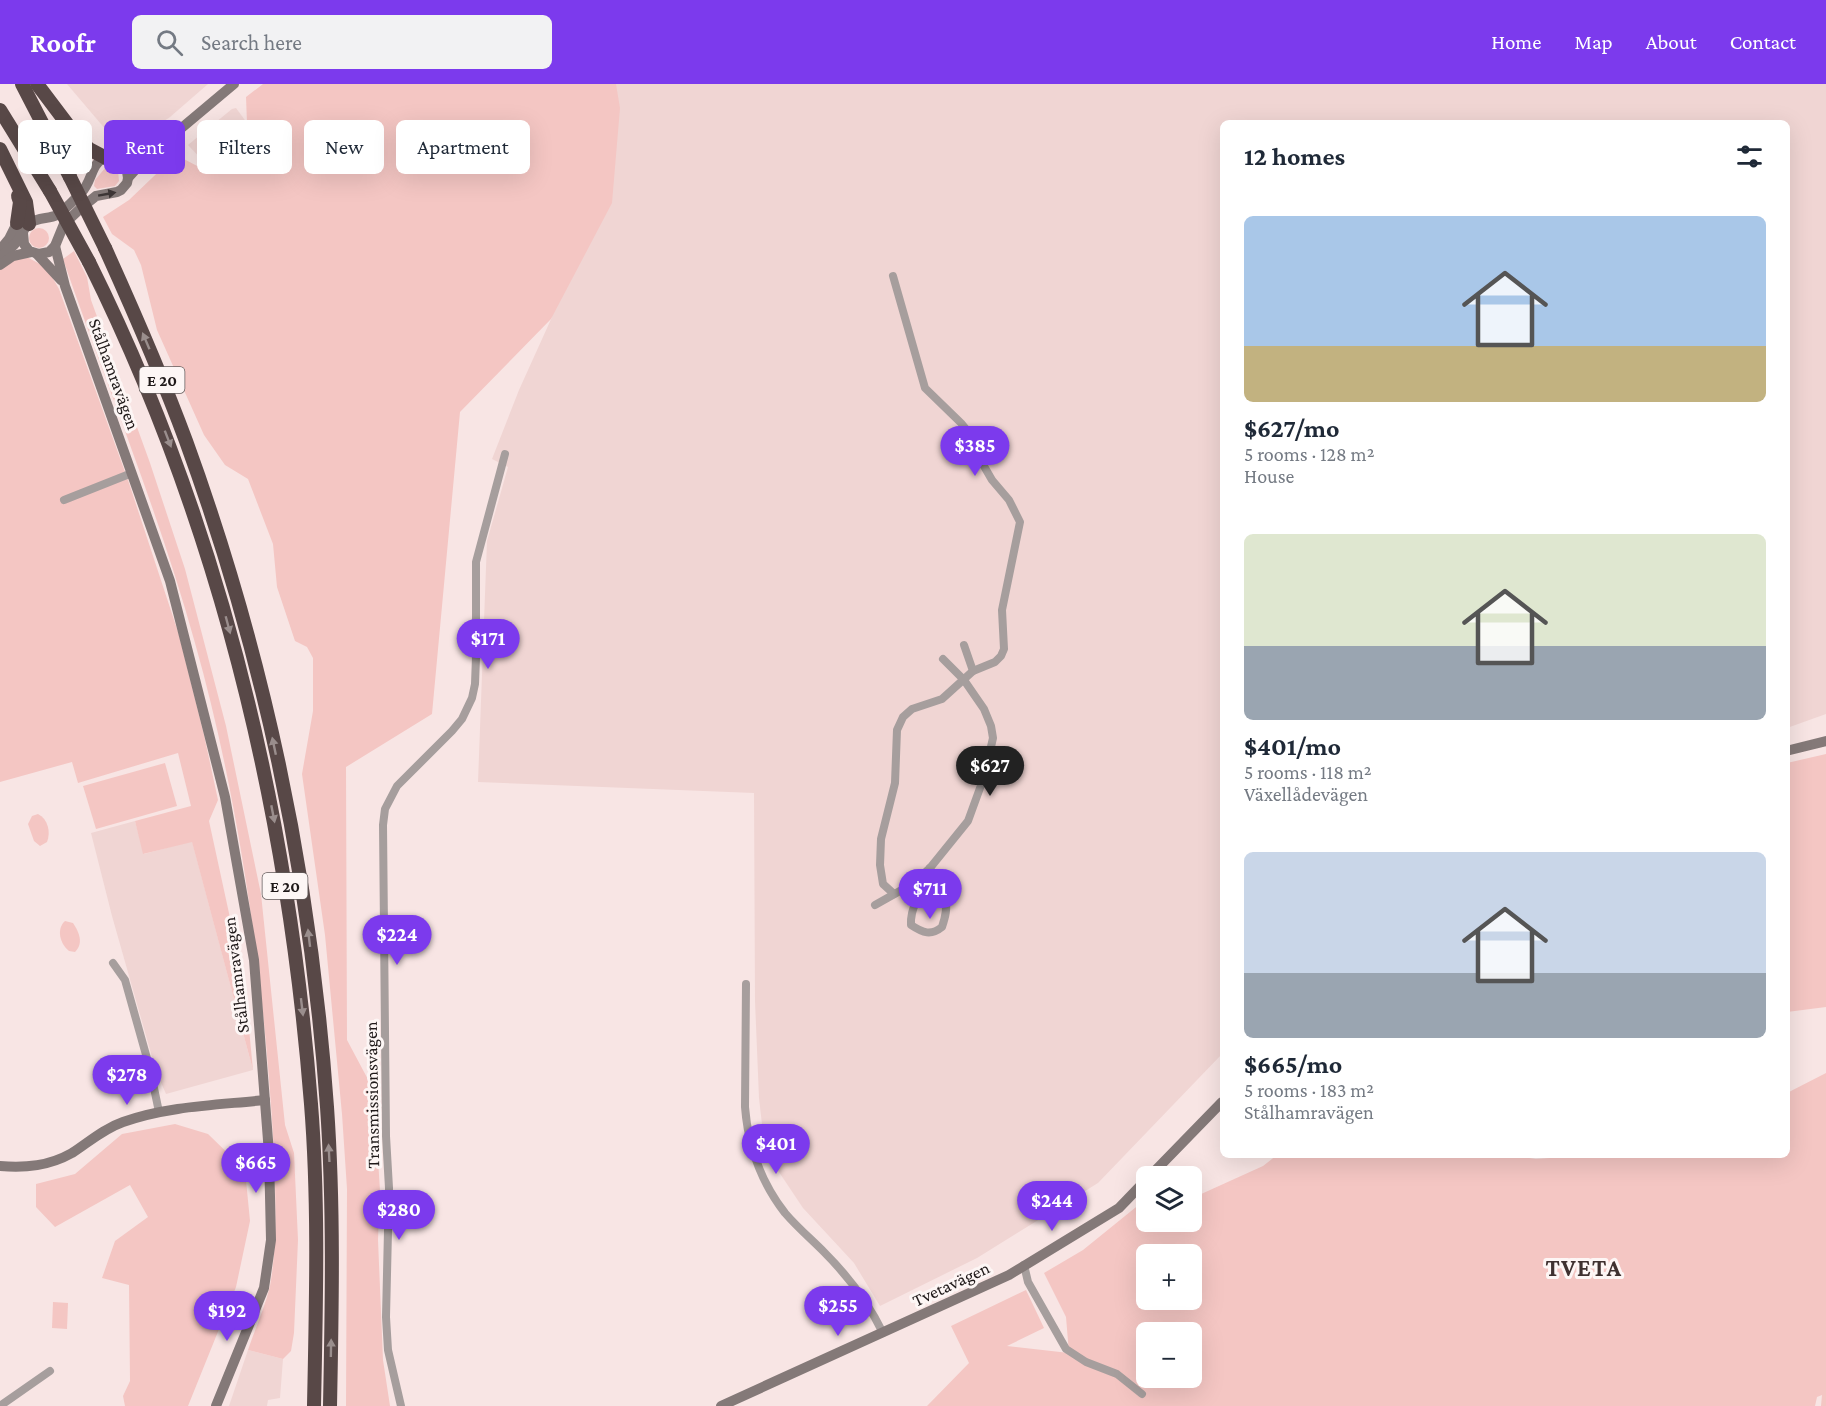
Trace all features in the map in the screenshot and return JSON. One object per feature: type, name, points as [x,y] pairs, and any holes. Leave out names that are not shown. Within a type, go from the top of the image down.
[{"type":"highway","name":"E 20","points":[[22,84],[105,249],[163,381],[212,514],[240,606],[263,696],[288,809],[307,921],[318,1010],[327,1107],[331,1195],[330,1406]]},
{"type":"highway","points":[[37,84],[77,137],[104,157]]},
{"type":"highway","name":"E 20","points":[[0,110],[50,191],[89,262],[146,385],[196,519],[225,610],[248,701],[272,812],[291,922],[311,1106],[315,1195],[314,1406]]},
{"type":"highway","points":[[0,150],[26,202],[27,225]]},
{"type":"main road","points":[[185,125],[234,84]]},
{"type":"main road","points":[[0,250],[9,239],[27,225],[57,215],[82,192],[90,182],[95,165],[104,159]]},
{"type":"main road","points":[[127,174],[128,178]]},
{"type":"main road","points":[[0,265],[13,256],[49,252],[56,243],[64,224],[81,208],[96,196],[117,192],[132,174]]},
{"type":"main road","points":[[0,257],[14,245],[27,225],[46,221],[54,226],[56,243]]},
{"type":"main road","points":[[27,225],[24,244],[34,253]]},
{"type":"main road","name":"Stålhamravägen","points":[[56,243],[65,286],[170,581],[225,797],[254,960],[269,1153],[271,1240],[264,1288],[216,1406]]},
{"type":"main road","name":"Stålhamravägen","points":[[34,253],[57,273],[65,286]]},
{"type":"main road","points":[[1790,750],[1826,741]]},
{"type":"main road","points":[[0,1166],[41,1165],[72,1152],[108,1128],[159,1112],[265,1100]]},
{"type":"main road","points":[[1160,1166],[1220,1104]]},
{"type":"main road","name":"Tvetavägen","points":[[721,1406],[1009,1275],[1119,1208],[1136,1190]]},
{"type":"street","points":[[893,276],[925,388],[961,423],[974,440],[981,461],[992,480],[1009,500],[1020,522],[1002,610],[1004,649],[995,662],[973,671],[942,699],[912,709],[903,717],[897,730],[895,783],[881,839],[880,865],[883,884],[894,894]]},
{"type":"street","name":"Transmissionsvägen","points":[[401,1406],[388,1350],[386,1317],[389,1188],[386,1136],[383,825],[390,796],[404,778],[462,719],[471,699],[475,684],[476,657],[476,562],[505,454]]},
{"type":"street","points":[[64,500],[132,473]]},
{"type":"street","points":[[964,645],[973,671]]},
{"type":"street","points":[[875,905],[914,883],[930,868],[968,821],[984,777],[993,738],[984,709],[964,680],[944,659]]},
{"type":"street","points":[[930,868],[932,878],[945,898],[946,911],[942,927],[935,933],[922,933],[912,925],[910,915],[916,900],[932,878]]},
{"type":"street","points":[[113,963],[125,980],[150,1069],[159,1112]]},
{"type":"street","points":[[746,984],[745,1107],[746,1125],[754,1156],[767,1185],[784,1211],[858,1291],[872,1311],[883,1333]]},
{"type":"street","points":[[1024,1265],[1028,1282],[1066,1349],[1086,1362],[1117,1374],[1142,1394]]},
{"type":"street","points":[[0,1406],[50,1371]]},
{"type":"shaded area","points":[[67,84],[208,84],[166,120],[104,120],[104,128]]},
{"type":"shaded area","points":[[263,84],[616,84],[620,108],[612,203],[551,319],[460,412],[432,714],[346,767],[347,1040],[380,1102],[377,1143],[380,1191],[378,1240],[383,1360],[390,1406],[346,1406],[347,1189],[342,1114],[325,935],[302,774],[313,711],[313,658],[307,647],[295,641],[277,587],[273,544],[248,479],[225,465],[204,435],[157,330],[141,265],[134,250],[112,234],[103,217],[129,200],[156,174],[185,174],[185,160],[197,166],[197,174],[292,174],[292,120],[247,120],[246,97]]},
{"type":"shaded area","points":[[606,84],[1826,84],[1826,714],[1790,727],[1790,120],[1220,120],[1220,1056],[1098,1183],[977,1258],[880,1306],[854,1263],[803,1208],[765,1151],[759,1098],[755,1001],[754,793],[478,782],[487,541],[508,467],[492,459],[519,390],[552,317],[564,188]]},
{"type":"shaded area","points":[[236,108],[245,120],[219,120]]},
{"type":"shaded area","points":[[197,138],[197,154],[188,145]]},
{"type":"shaded area","points":[[104,169],[104,174],[118,174],[119,181],[115,186],[97,189],[94,186],[95,180]]},
{"type":"shaded area","points":[[39,228],[46,231],[49,238],[46,245],[39,248],[32,245],[29,238],[32,231]]},
{"type":"shaded area","points":[[74,251],[87,277],[91,300],[150,463],[185,569],[226,726],[261,894],[285,1125],[294,1153],[298,1240],[294,1333],[291,1351],[283,1359],[248,1350],[270,1286],[275,1223],[273,1131],[269,1078],[255,942],[240,842],[220,742],[181,594],[63,259]]},
{"type":"shaded area","points":[[27,257],[47,268],[59,289],[129,483],[179,635],[218,800],[209,821],[245,987],[253,1070],[192,842],[143,854],[135,821],[191,806],[178,753],[78,783],[72,762],[0,782],[0,270],[15,259]]},
{"type":"shaded area","points":[[1826,754],[1826,1007],[1790,1012],[1790,762]]},
{"type":"shaded area","points":[[165,763],[177,806],[96,829],[83,786]]},
{"type":"shaded area","points":[[38,814],[44,819],[49,830],[47,842],[40,846],[34,841],[28,824],[32,816]]},
{"type":"shaded area","points":[[135,821],[144,854],[192,841],[253,1070],[166,1094],[156,1071],[91,833]]},
{"type":"shaded area","points":[[65,921],[73,923],[79,934],[80,941],[75,952],[69,951],[61,941],[60,932]]},
{"type":"shaded area","points":[[1826,1073],[1826,1406],[1821,1406],[1822,1395],[1817,1397],[1815,1406],[927,1406],[969,1363],[951,1326],[1026,1290],[1044,1328],[1007,1346],[1069,1353],[1066,1317],[1044,1273],[1083,1250],[1136,1207],[1136,1232],[1202,1232],[1202,1194],[1263,1166],[1273,1158],[1790,1158],[1790,1091]]},
{"type":"shaded area","points":[[175,1124],[208,1134],[245,1170],[250,1221],[236,1287],[188,1406],[125,1406],[123,1396],[130,1381],[129,1285],[102,1278],[115,1241],[148,1217],[130,1185],[55,1227],[36,1207],[36,1184],[75,1174],[122,1134]]},
{"type":"shaded area","points":[[53,1302],[68,1303],[67,1329],[52,1328]]},
{"type":"shaded area","points":[[248,1350],[283,1359],[280,1398],[268,1400],[267,1406],[229,1406]]},
{"type":"district","name":"TVETA","points":[[1584,1267]]}]
